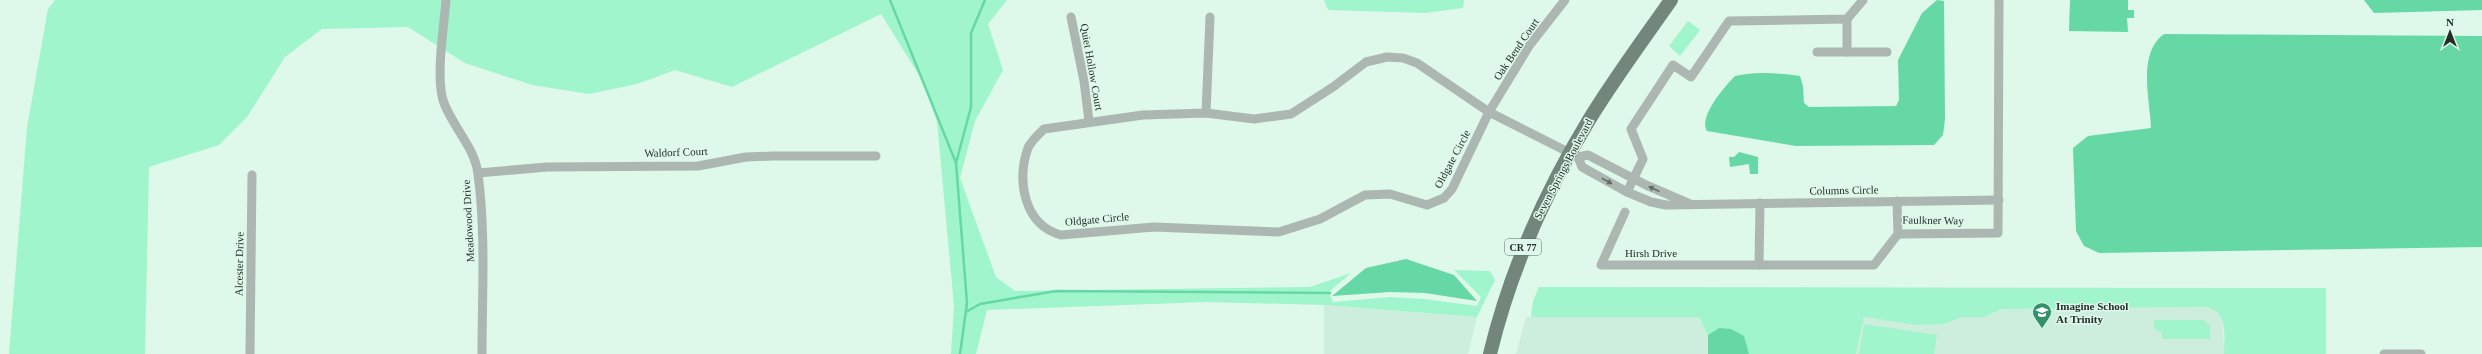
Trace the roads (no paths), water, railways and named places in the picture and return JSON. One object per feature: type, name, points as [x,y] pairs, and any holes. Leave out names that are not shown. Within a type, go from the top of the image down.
[{"type":"main road","name":"Seven Springs Boulevard","points":[[1490,354],[1520,254],[1542,206],[1574,155],[1602,99],[1671,0]]},
{"type":"street","name":"Meadowood Drive","points":[[446,0],[440,85],[443,101],[472,155],[478,173],[482,232],[482,354]]},
{"type":"street","name":"Oak Bend Court","points":[[1489,112],[1529,46],[1564,0]]},
{"type":"street","points":[[1847,52],[1847,19],[1863,0]]},
{"type":"street","points":[[1998,200],[2000,0]]},
{"type":"street","name":"Quiet Hollow Court","points":[[1071,17],[1084,81],[1089,121]]},
{"type":"street","points":[[1206,113],[1210,17]]},
{"type":"street","points":[[1627,192],[1643,159],[1632,129],[1673,65],[1691,77],[1729,21],[1847,19]]},
{"type":"street","points":[[1817,52],[1887,52]]},
{"type":"street","name":"Oldgate Circle","points":[[1489,112],[1452,189],[1444,198],[1428,205],[1390,194],[1365,195],[1320,219],[1278,232],[1154,227],[1061,235],[1048,231],[1028,209],[1024,165],[1029,146],[1044,129],[1089,121],[1143,115],[1206,113],[1254,118],[1291,114],[1333,87],[1366,62],[1387,57],[1403,58],[1417,64],[1489,112],[1574,155]]},
{"type":"street","name":"Columns Circle","points":[[1574,155],[1588,155],[1633,178],[1690,204]]},
{"type":"street","name":"Columns Circle","points":[[1574,155],[1582,166],[1627,192],[1651,202],[1666,205],[1998,200]]},
{"type":"street","name":"Waldorf Court","points":[[478,173],[547,167],[698,166],[746,157],[876,156]]},
{"type":"street","name":"Alcester Drive","points":[[250,354],[252,175]]},
{"type":"street","name":"Faulkner Way","points":[[1897,201],[1898,234],[1998,233],[1998,200]]},
{"type":"street","points":[[1759,265],[1760,203]]},
{"type":"street","name":"Hirsh Drive","points":[[1624,212],[1601,265],[1874,265],[1898,234]]},
{"type":"street","points":[[2384,354],[2421,354]]},
{"type":"waterway","points":[[890,0],[956,163],[967,303],[960,354]]},
{"type":"waterway","points":[[956,163],[971,107],[971,33],[985,0]]},
{"type":"waterway","points":[[966,312],[980,304],[1056,291],[1330,293]]},
{"type":"place","name":"Imagine School At Trinity","points":[[2042,329]]}]
